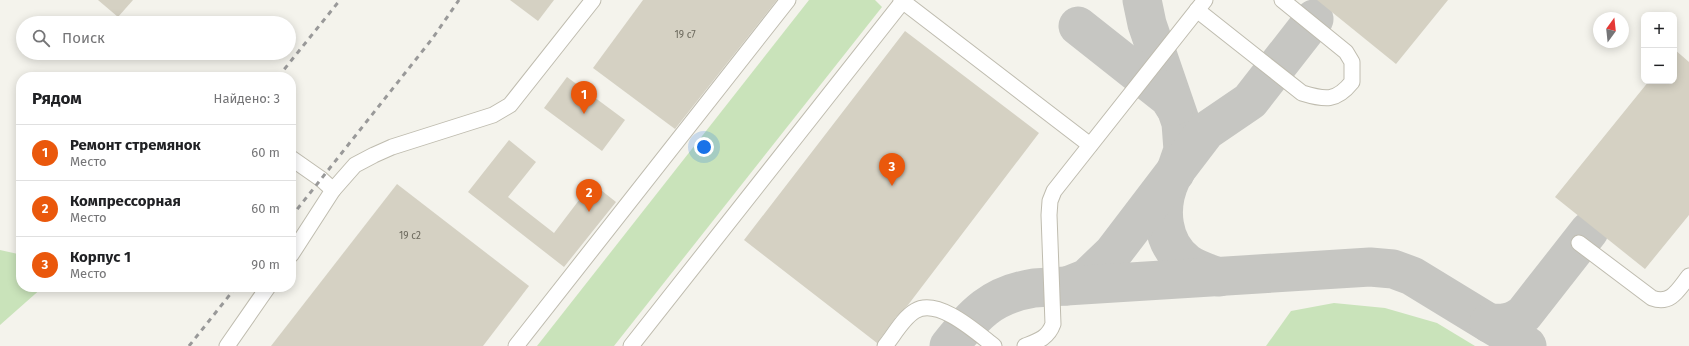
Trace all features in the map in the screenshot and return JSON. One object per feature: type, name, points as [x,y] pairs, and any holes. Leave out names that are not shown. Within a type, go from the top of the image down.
[{"type":"lane","points":[[296,247],[333,190],[355,165],[374,155],[493,115],[510,105],[593,0]]},
{"type":"lane","points":[[516,346],[788,0]]},
{"type":"lane","points":[[1025,346],[1043,338],[1050,333],[1053,324],[1049,215],[1050,201],[1054,191],[1201,5],[1302,93],[1316,97],[1330,98],[1340,95],[1352,82],[1352,62],[1346,52],[1282,0]]},
{"type":"lane","points":[[630,346],[902,1],[1090,145]]},
{"type":"lane","points":[[296,162],[321,179],[333,190]]},
{"type":"lane","points":[[1579,243],[1652,298],[1660,301],[1668,299],[1675,294],[1689,276]]},
{"type":"lane","points":[[227,346],[265,292]]},
{"type":"lane","points":[[885,346],[907,318],[914,311],[922,308],[941,310],[966,324],[994,346]]},
{"type":"green space","points":[[809,0],[875,0],[882,7],[614,346],[537,346]]},
{"type":"green space","points":[[0,250],[16,254],[16,292],[37,292],[0,325]]},
{"type":"green space","points":[[1334,303],[1385,308],[1437,323],[1475,346],[1266,346],[1291,311]]},
{"type":"building","points":[[98,0],[133,0],[119,16],[117,16]]},
{"type":"building","points":[[510,0],[554,0],[538,21]]},
{"type":"building","points":[[643,0],[777,0],[675,129],[593,68]]},
{"type":"building","points":[[1317,0],[1448,0],[1396,64]]},
{"type":"building","points":[[905,31],[1039,133],[908,305],[896,317],[877,343],[744,240]]},
{"type":"building","points":[[1677,52],[1689,62],[1689,215],[1645,269],[1555,197],[1647,84],[1677,84]]},
{"type":"building","points":[[567,77],[625,120],[602,151],[544,108]]},
{"type":"building","points":[[509,140],[536,162],[508,197],[554,233],[592,183],[616,202],[564,267],[468,192]]},
{"type":"building","points":[[397,184],[529,286],[483,346],[271,346]]},
{"type":"taxiway","points":[[1142,0],[1147,24],[1181,123],[1183,150],[1175,173]]},
{"type":"taxiway","points":[[1067,286],[1087,278],[1113,253],[1206,131],[1250,101],[1314,19]]},
{"type":"taxiway","points":[[1078,26],[1169,98],[1174,106]]},
{"type":"taxiway","points":[[1171,179],[1164,201],[1163,213],[1164,224],[1172,246],[1178,255],[1187,263],[1219,277]]},
{"type":"taxiway","points":[[1527,346],[1489,323],[1508,322],[1524,314],[1589,231]]},
{"type":"taxiway","points":[[949,346],[976,315],[995,301],[1019,291],[1034,288],[1370,267],[1393,269],[1412,276],[1489,323]]},
{"type":"railway","points":[[296,55],[340,0]]},
{"type":"railway","points":[[296,211],[432,39],[459,0]]},
{"type":"railway","points":[[282,72],[292,60]]},
{"type":"railway","points":[[189,346],[232,292]]},
{"type":"place","name":"Ремонт стремянок","points":[[584,114]]},
{"type":"place","name":"Корпус 1","points":[[892,186]]},
{"type":"place","name":"Компрессорная","points":[[589,212]]}]
